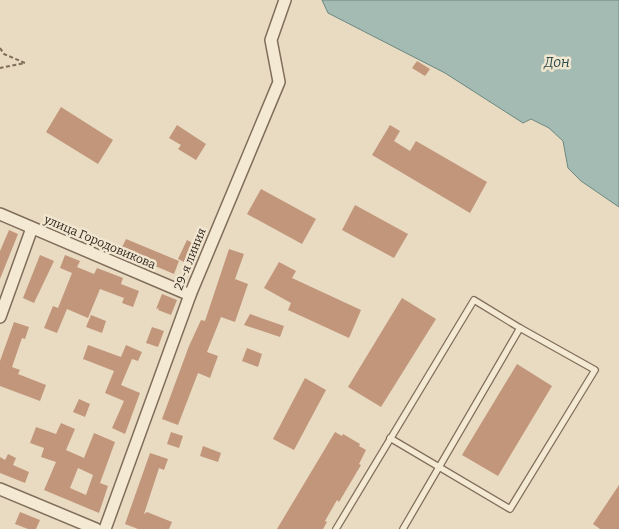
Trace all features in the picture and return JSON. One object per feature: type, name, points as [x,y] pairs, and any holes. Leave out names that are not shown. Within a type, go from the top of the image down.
[{"type":"street","name":"29-я линия","points":[[105,529],[190,295],[279,82],[271,40],[286,0]]},
{"type":"street","name":"улица Городовикова","points":[[0,214],[190,295]]},
{"type":"street","points":[[0,317],[32,228]]},
{"type":"street","points":[[0,489],[96,529]]},
{"type":"lane","points":[[336,529],[390,438],[474,300],[595,370],[510,509],[390,438]]},
{"type":"lane","points":[[403,529],[520,328]]},
{"type":"path","points":[[0,48],[4,54],[25,63],[0,68]]},
{"type":"water","name":"Дон","points":[[322,0],[619,0],[619,207],[581,181],[568,168],[563,141],[549,128],[531,119],[523,123],[445,73],[328,13]]},
{"type":"building","points":[[417,61],[430,69],[425,76],[412,68]]},
{"type":"building","points":[[61,107],[113,140],[98,164],[46,132]]},
{"type":"building","points":[[177,125],[206,144],[196,160],[178,149],[181,145],[169,138]]},
{"type":"building","points":[[390,125],[400,131],[394,141],[410,151],[416,141],[487,182],[470,213],[372,155]]},
{"type":"building","points":[[261,189],[316,219],[302,244],[247,214]]},
{"type":"building","points":[[355,205],[408,234],[394,258],[342,230]]},
{"type":"building","points":[[9,230],[18,234],[0,279],[0,251]]},
{"type":"building","points":[[126,239],[179,261],[174,274],[120,251]]},
{"type":"building","points":[[187,240],[198,246],[194,254],[198,256],[194,267],[178,259]]},
{"type":"building","points":[[229,249],[244,254],[235,279],[248,284],[235,322],[221,317],[207,352],[218,356],[210,378],[198,373],[178,425],[162,419],[189,346],[201,320],[205,321]]},
{"type":"building","points":[[40,255],[54,261],[34,303],[23,298]]},
{"type":"building","points":[[65,255],[80,261],[77,267],[94,274],[97,268],[123,278],[121,284],[139,291],[133,307],[122,303],[124,298],[100,289],[88,318],[67,309],[57,333],[44,328],[53,306],[58,308],[72,273],[60,268]]},
{"type":"building","points":[[279,262],[296,271],[292,278],[361,310],[349,338],[288,310],[291,303],[264,288]]},
{"type":"building","points":[[162,294],[177,300],[171,315],[158,310],[159,308],[156,309]]},
{"type":"building","points":[[402,298],[436,319],[381,407],[348,387]]},
{"type":"building","points":[[250,314],[284,326],[280,337],[244,325]]},
{"type":"building","points":[[91,315],[106,321],[102,333],[86,327]]},
{"type":"building","points":[[14,322],[29,327],[25,339],[22,338],[12,367],[20,370],[18,374],[46,385],[40,401],[0,386],[0,361]]},
{"type":"building","points":[[152,327],[164,331],[158,347],[146,343]]},
{"type":"building","points":[[88,345],[121,357],[126,345],[142,352],[138,361],[132,359],[121,385],[140,393],[125,434],[112,428],[124,401],[105,393],[114,371],[83,359]]},
{"type":"building","points":[[247,348],[262,354],[258,367],[242,361]]},
{"type":"building","points":[[517,364],[552,386],[498,476],[462,455]]},
{"type":"building","points":[[305,378],[326,390],[294,450],[273,439]]},
{"type":"building","points":[[79,399],[90,404],[85,417],[73,412]]},
{"type":"building","points":[[61,423],[75,429],[66,450],[84,458],[94,433],[115,442],[100,483],[108,486],[99,513],[44,490],[56,462],[41,457],[44,448],[30,443],[36,427],[56,434]],"holes":[[[78,468],[93,475],[86,495],[70,488]]]},
{"type":"building","points":[[171,432],[183,436],[179,448],[167,444]]},
{"type":"building","points":[[335,432],[342,436],[343,434],[366,450],[359,464],[361,465],[339,502],[337,500],[325,521],[327,522],[323,529],[277,529]]},
{"type":"building","points":[[203,446],[221,453],[218,462],[200,456]]},
{"type":"building","points":[[150,453],[168,459],[164,470],[159,468],[144,514],[147,512],[172,522],[169,529],[138,529],[125,524]]},
{"type":"building","points":[[8,454],[16,458],[13,465],[29,472],[25,483],[0,473],[0,457],[5,460]]},
{"type":"building","points":[[619,485],[619,529],[600,529],[593,524]]},
{"type":"building","points":[[20,512],[40,520],[36,529],[28,529],[15,524]]}]
